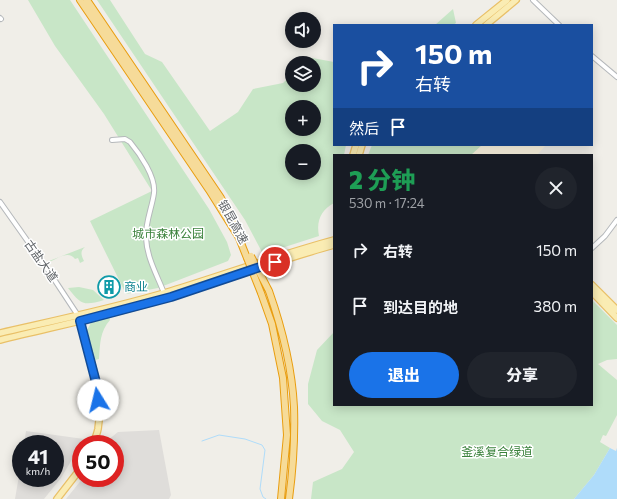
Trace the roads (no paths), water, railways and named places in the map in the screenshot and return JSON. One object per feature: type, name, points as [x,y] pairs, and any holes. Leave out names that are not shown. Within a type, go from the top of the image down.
[{"type":"highway","name":"银昆高速","points":[[80,0],[209,190],[239,238],[269,291],[284,341],[294,406],[294,447],[289,499]]},
{"type":"highway","name":"银昆高速","points":[[87,0],[221,198],[239,231],[272,324],[283,378],[287,435],[281,499]]},
{"type":"main road","points":[[477,24],[508,0]]},
{"type":"main road","points":[[487,24],[516,0]]},
{"type":"main road","points":[[0,333],[164,293],[333,240]]},
{"type":"main road","points":[[0,340],[171,297],[289,257],[333,245]]},
{"type":"main road","points":[[593,286],[617,310]]},
{"type":"main road","points":[[593,293],[617,318]]},
{"type":"main road","points":[[80,321],[98,390],[99,410],[95,435]]},
{"type":"main road","points":[[57,499],[72,480]]},
{"type":"street","points":[[533,0],[558,24]]},
{"type":"street","points":[[593,57],[617,77]]},
{"type":"street","points":[[112,140],[125,139],[130,142],[152,177],[154,193],[146,230],[147,246],[151,263],[164,293]]},
{"type":"street","name":"古盐大道","points":[[0,202],[78,315],[80,321]]},
{"type":"street","points":[[593,247],[605,236],[617,220]]},
{"type":"water","points":[[610,448],[616,451],[617,448],[617,499],[574,499],[594,475]]},
{"type":"waterway","points":[[202,441],[219,435],[245,439],[262,445],[265,450],[260,489],[263,497],[266,499]]},
{"type":"place","name":"商业","points":[[109,287]]},
{"type":"park label","name":"城市森林公园","points":[[168,234]]},
{"type":"park label","name":"釜溪复合绿道","points":[[497,452]]}]
